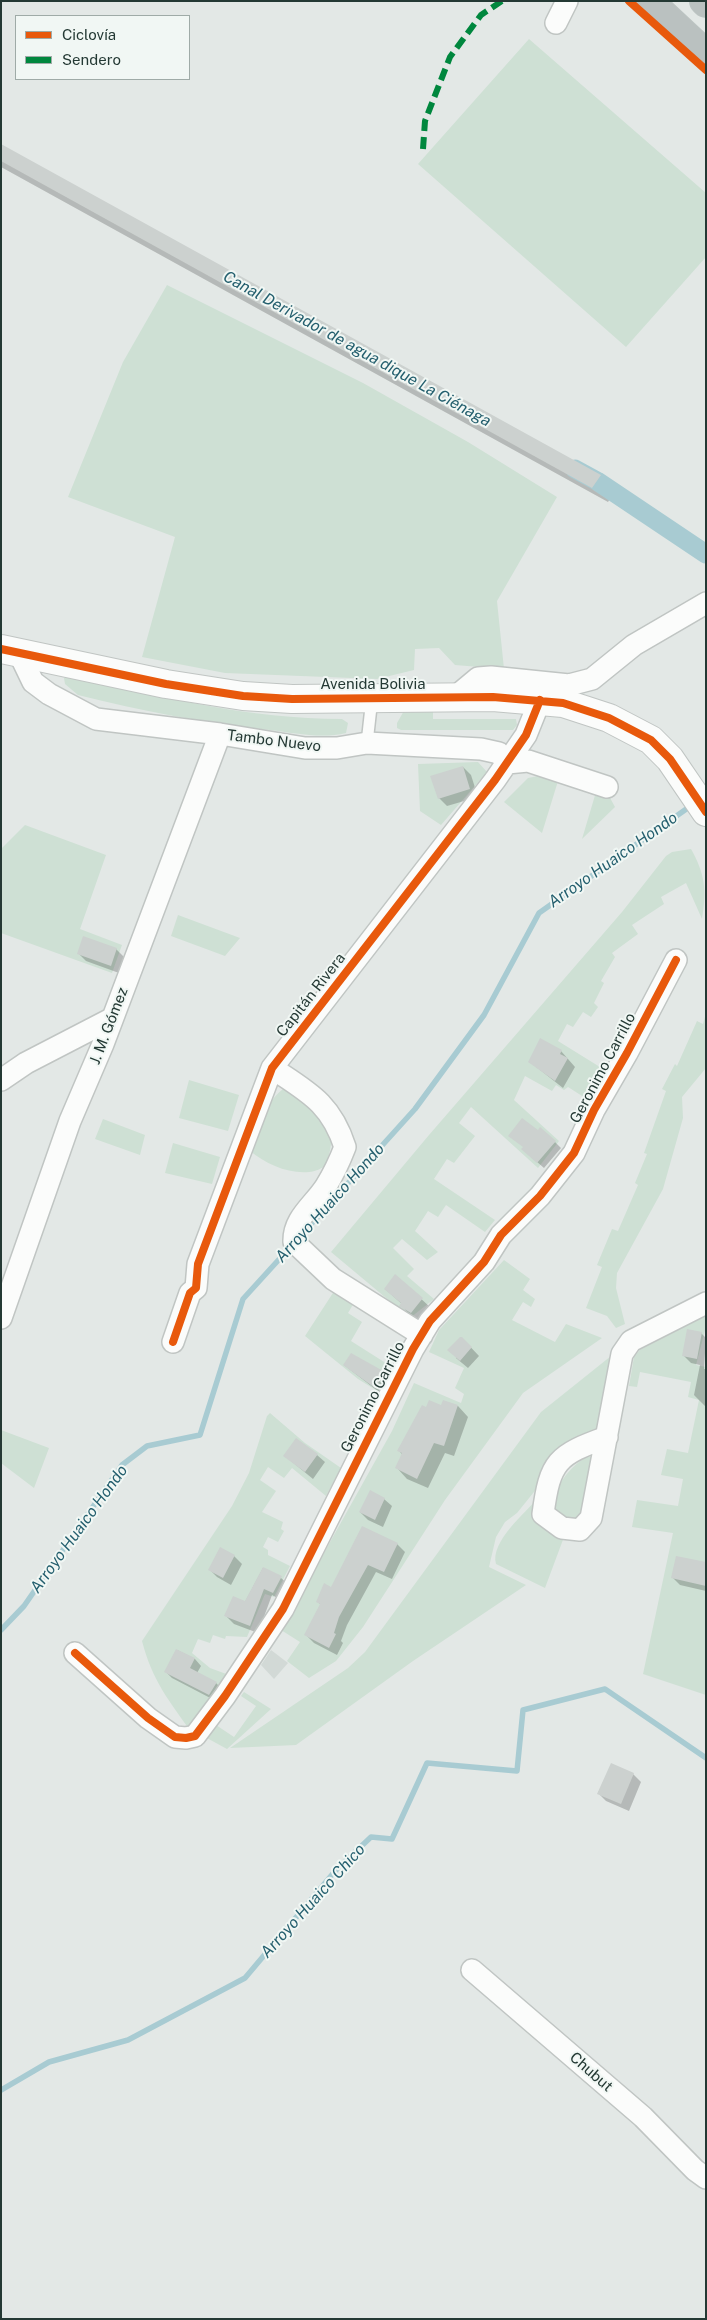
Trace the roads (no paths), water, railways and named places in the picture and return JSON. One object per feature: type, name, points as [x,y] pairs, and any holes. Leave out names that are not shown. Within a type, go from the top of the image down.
[{"type":"highway","points":[[649,1],[706,54]]},
{"type":"street","points":[[556,23],[567,1]]},
{"type":"street","points":[[454,698],[478,678],[491,677],[569,685],[592,679],[634,645],[706,603]]},
{"type":"street","name":"Avenida Bolivia","points":[[11,652],[196,690],[292,699],[454,698],[540,700],[583,708],[609,718],[651,740],[670,758],[706,812]]},
{"type":"street","name":"Tambo Nuevo","points":[[11,652],[33,682],[50,694],[96,719],[220,734],[306,748],[337,748],[368,743],[481,749],[499,754],[507,763]]},
{"type":"street","name":"Capitán Rivera","points":[[172,1342],[190,1293],[196,1288],[198,1264],[272,1068],[507,763],[526,735],[540,700]]},
{"type":"street","name":"J. M. Gómez","points":[[1,1318],[70,1121],[220,734]]},
{"type":"street","points":[[507,763],[528,761],[606,787]]},
{"type":"street","name":"Geronimo Carrillo","points":[[75,1653],[148,1718],[175,1737],[186,1738],[195,1736],[226,1696],[283,1609],[352,1467],[430,1321],[484,1262],[501,1235],[540,1196],[574,1153],[594,1110],[628,1053],[676,960]]},
{"type":"street","points":[[1,1080],[26,1063],[111,1019]]},
{"type":"street","points":[[272,1068],[319,1100],[339,1128],[346,1147],[326,1187],[300,1218],[294,1232],[294,1242],[333,1278],[422,1335]]},
{"type":"street","points":[[606,1437],[571,1450],[556,1465],[547,1485],[544,1514],[562,1528],[580,1530],[591,1518],[622,1354],[631,1341],[706,1303]]},
{"type":"street","name":"Chubut","points":[[472,1970],[643,2117],[695,2170],[706,2178]]},
{"type":"lane","points":[[368,743],[372,698]]},
{"type":"waterway","name":"Canal Derivador de agua dique La Ciénaga","points":[[575,469],[597,481],[706,554]]},
{"type":"waterway","name":"Arroyo Huaico Hondo","points":[[304,1232],[415,1109],[484,1015],[539,913],[692,805]]},
{"type":"waterway","name":"Arroyo Huaico Hondo","points":[[1,1630],[24,1606],[122,1465],[147,1446],[200,1435],[243,1299],[293,1244]]},
{"type":"waterway","name":"Arroyo Huaico Chico","points":[[1,2090],[49,2062],[128,2040],[245,1978],[336,1870],[371,1837],[392,1839],[427,1763],[517,1771],[523,1710],[605,1689],[706,1758]]}]
